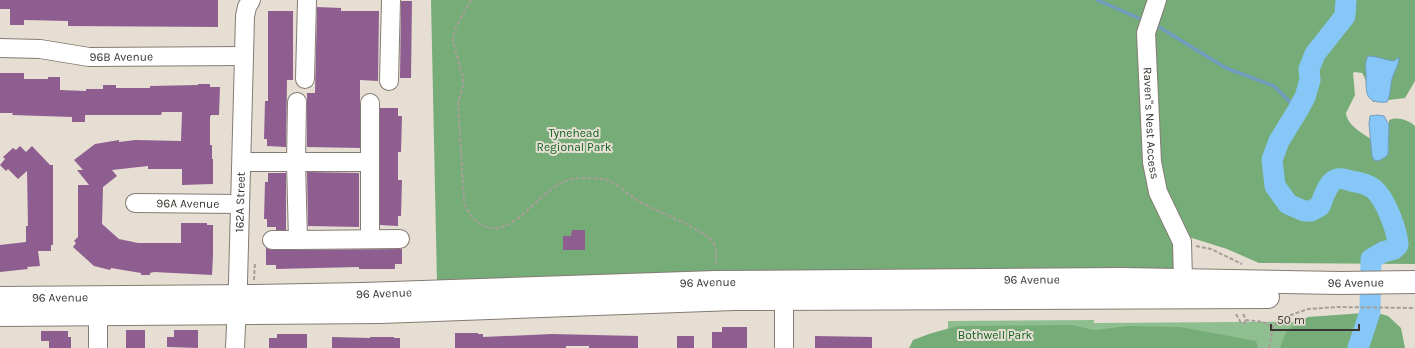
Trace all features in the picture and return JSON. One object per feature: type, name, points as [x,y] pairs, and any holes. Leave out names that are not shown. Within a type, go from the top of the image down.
[{"type":"main road","name":"96 Avenue","points":[[0,315],[98,314],[237,305],[363,294],[716,282],[1122,279],[1183,280],[1339,296]]},
{"type":"main road","points":[[784,299],[811,281]]},
{"type":"main road","name":"96 Avenue","points":[[1393,296],[1415,282]]},
{"type":"main road","name":"96 Avenue","points":[[0,298],[450,310],[684,300],[1339,296],[1415,297]]},
{"type":"street","name":"162A Street","points":[[235,348],[242,162],[244,56],[247,7],[251,0]]},
{"type":"street","points":[[305,79],[307,0]]},
{"type":"street","points":[[389,80],[391,0]]},
{"type":"street","name":"Raven\"s Nest Access","points":[[1157,0],[1146,33],[1152,162],[1158,192],[1182,242]]},
{"type":"street","name":"96B Avenue","points":[[0,48],[40,49],[89,57],[244,56]]},
{"type":"street","points":[[297,102],[296,162],[298,240]]},
{"type":"street","points":[[370,102],[370,239]]},
{"type":"street","points":[[242,162],[370,162]]},
{"type":"street","name":"96A Avenue","points":[[135,203],[240,204]]},
{"type":"street","points":[[272,240],[400,239]]},
{"type":"street","points":[[1182,242],[1183,280]]},
{"type":"street","points":[[784,299],[784,348]]},
{"type":"street","points":[[98,314],[98,348]]},
{"type":"path","points":[[471,0],[455,30],[453,41],[463,78],[463,87],[458,102],[464,201],[467,209],[476,221],[482,226],[490,228],[508,226],[554,188],[564,182],[573,179],[606,180],[615,184],[636,200],[704,234],[713,242],[716,248],[716,269]]},
{"type":"path","points":[[1182,242],[1211,250],[1248,267]]},
{"type":"path","points":[[1269,348],[1273,327],[1281,320],[1339,296],[1393,296],[1415,308]]},
{"type":"path","points":[[1242,310],[1246,320],[1263,322],[1273,327]]},
{"type":"green space","name":"Tynehead Regional Park","points":[[431,0],[1415,0],[1415,81],[1405,98],[1373,102],[1364,76],[1362,73],[1355,72],[1353,73],[1355,95],[1346,113],[1352,125],[1371,139],[1371,150],[1388,154],[1389,120],[1396,118],[1403,119],[1415,126],[1415,264],[1259,263],[1227,249],[1192,238],[1174,236],[1176,265],[1172,271],[437,282]]},
{"type":"green space","points":[[1364,313],[1388,316],[1401,328],[1405,348],[1280,348],[1287,330],[1308,317]]},
{"type":"green space","name":"Bothwell Park","points":[[1094,320],[1094,323],[1387,321],[1387,348],[948,348],[948,321]]},
{"type":"green space","points":[[1072,325],[1094,330],[1129,326],[1180,327],[1256,341],[1258,348],[909,348],[913,340],[957,326]]},
{"type":"water","points":[[1368,56],[1394,61],[1399,57],[1387,102],[1374,101],[1368,96],[1366,87],[1366,61]]},
{"type":"water","points":[[1370,116],[1384,116],[1389,125],[1388,154],[1386,157],[1378,161],[1374,160],[1372,156],[1369,123]]},
{"type":"building","points":[[0,0],[218,0],[218,27],[68,26],[68,21],[24,20],[24,25],[10,25],[10,9],[0,9]]},
{"type":"building","points":[[401,1],[412,1],[411,78],[400,78]]},
{"type":"building","points":[[317,7],[341,8],[341,11],[379,11],[378,81],[360,80],[360,148],[307,147],[307,93],[315,93]]},
{"type":"building","points":[[268,11],[293,11],[293,80],[287,80],[286,147],[267,146],[267,139],[264,139],[265,101],[268,101]]},
{"type":"building","points":[[0,73],[24,73],[24,79],[48,79],[48,77],[60,77],[60,90],[86,91],[86,89],[103,89],[103,85],[116,85],[116,88],[150,88],[150,86],[210,84],[210,87],[220,87],[219,115],[211,115],[210,117],[210,145],[212,145],[213,184],[182,185],[182,169],[148,169],[148,166],[112,170],[117,176],[103,187],[102,224],[119,239],[138,243],[181,243],[181,223],[207,223],[207,225],[213,225],[212,275],[154,272],[150,273],[150,275],[141,275],[141,273],[111,268],[110,270],[94,266],[73,247],[76,243],[74,241],[78,237],[78,185],[89,185],[77,170],[83,170],[74,160],[95,144],[119,140],[119,142],[135,140],[181,141],[182,112],[162,112],[161,115],[85,115],[85,122],[72,122],[72,117],[12,115],[13,113],[0,113]]},
{"type":"building","points":[[380,108],[398,108],[398,116],[402,116],[401,152],[398,152],[398,180],[402,180],[401,216],[398,216],[398,226],[380,225]]},
{"type":"building","points":[[20,146],[26,152],[32,146],[50,165],[53,165],[53,245],[51,245],[51,251],[38,251],[40,266],[0,272],[0,245],[26,242],[26,226],[28,226],[27,171],[18,179],[8,169],[6,171],[0,165],[5,159],[3,157],[13,148],[16,150]]},
{"type":"building","points":[[307,172],[359,173],[359,227],[308,226]]},
{"type":"building","points":[[268,173],[286,173],[286,230],[276,230],[276,227],[267,227],[267,219],[264,219],[265,182],[268,182]]},
{"type":"building","points":[[572,230],[585,230],[585,250],[563,250],[563,236],[571,236]]},
{"type":"building","points":[[266,248],[272,250],[402,249],[402,264],[395,264],[395,269],[359,269],[359,267],[276,269],[276,265],[266,265]]},
{"type":"building","points":[[722,327],[747,327],[747,348],[712,348],[712,332],[722,332]]},
{"type":"building","points":[[126,330],[145,330],[145,348],[126,348]]},
{"type":"building","points":[[174,330],[198,330],[198,348],[167,347],[167,337],[174,337]]},
{"type":"building","points":[[41,331],[68,331],[68,337],[71,337],[71,348],[49,348],[49,341],[41,341]]},
{"type":"building","points":[[455,333],[478,333],[483,334],[483,337],[552,334],[638,336],[638,348],[589,348],[589,346],[566,346],[566,348],[455,348]]},
{"type":"building","points":[[277,334],[307,334],[307,348],[269,348],[269,338],[277,338]]},
{"type":"building","points":[[677,336],[694,336],[694,348],[677,348]]},
{"type":"building","points":[[815,336],[872,337],[872,348],[815,348]]},
{"type":"building","points":[[332,337],[394,337],[400,338],[400,348],[332,348]]},
{"type":"waterway","points":[[1097,0],[1141,19]]},
{"type":"waterway","points":[[1346,0],[1345,16],[1315,54],[1309,69],[1310,80],[1305,97],[1279,141],[1272,160],[1275,186],[1288,204],[1304,211],[1311,211],[1320,206],[1329,186],[1333,181],[1339,179],[1344,179],[1371,187],[1383,200],[1387,208],[1398,245],[1394,249],[1383,252],[1371,259],[1370,312],[1358,348]]},
{"type":"waterway","points":[[1159,27],[1226,68],[1274,86],[1298,110]]}]
